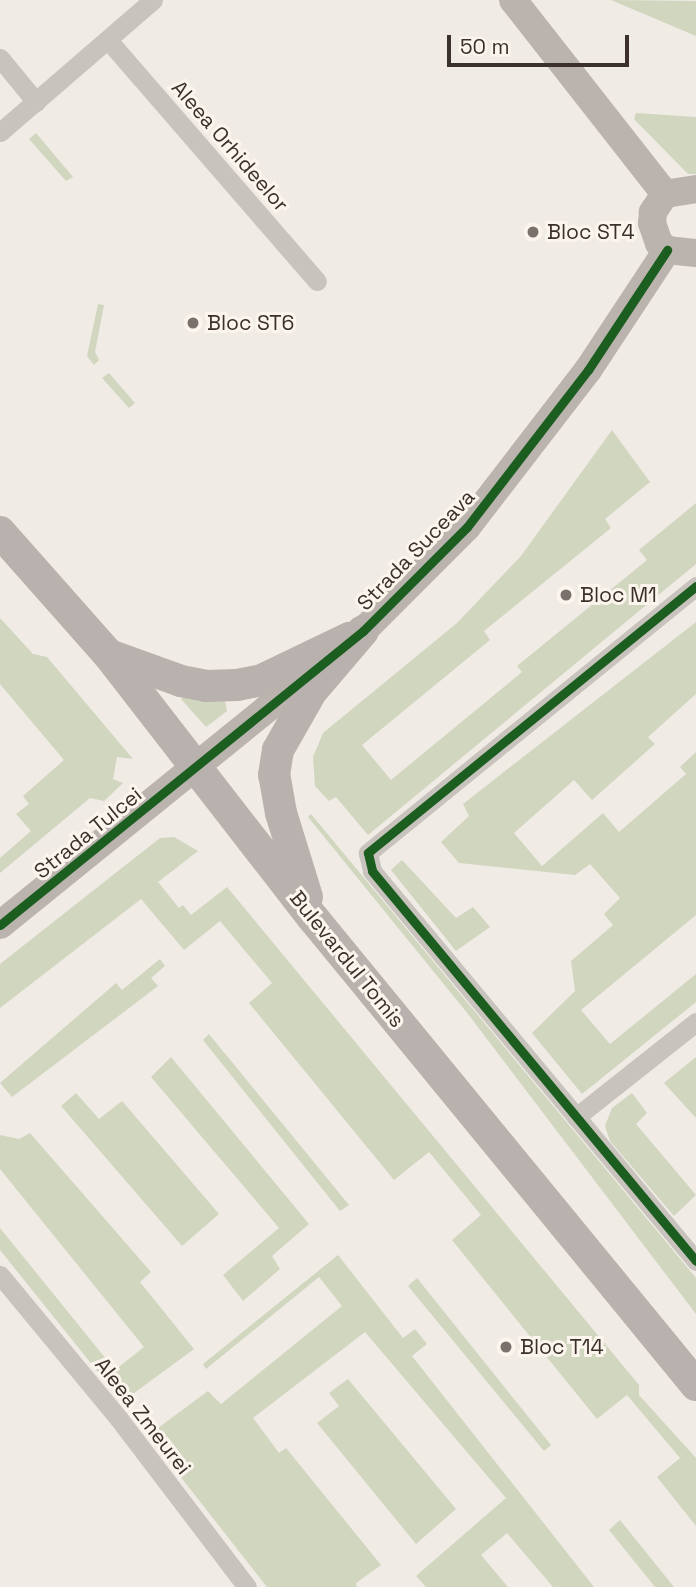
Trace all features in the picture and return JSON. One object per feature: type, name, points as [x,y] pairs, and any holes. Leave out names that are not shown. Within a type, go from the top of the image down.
[{"type":"main road","name":"Bulevardul Tomis","points":[[0,532],[108,654],[313,918],[696,1385]]},
{"type":"main road","points":[[108,654],[181,681],[237,685],[280,672],[363,631]]},
{"type":"main road","points":[[313,918],[281,813],[274,775],[278,750],[310,692],[363,631]]},
{"type":"street","points":[[0,132],[153,0]]},
{"type":"street","points":[[513,0],[665,194]]},
{"type":"street","name":"Aleea Orhideelor","points":[[108,40],[317,281]]},
{"type":"street","points":[[0,58],[36,102]]},
{"type":"street","points":[[696,189],[675,189],[665,194],[653,212],[652,223],[659,243],[667,250],[696,253]]},
{"type":"street","name":"Strada Suceava","points":[[197,767],[363,631],[467,527],[588,370],[667,250]]},
{"type":"street","points":[[696,586],[368,853],[372,871],[696,1261]]},
{"type":"street","name":"Strada Tulcei","points":[[0,925],[197,767]]},
{"type":"street","points":[[576,1117],[696,1022]]},
{"type":"street","name":"Aleea Zmeurei","points":[[0,1275],[119,1419],[247,1587]]},
{"type":"green space","points":[[611,0],[696,1],[696,36]]},
{"type":"green space","points":[[636,113],[696,117],[696,174],[688,174],[634,119]]},
{"type":"green space","points":[[36,133],[73,177],[66,181],[29,139]]},
{"type":"green space","points":[[98,304],[104,305],[95,352],[99,360],[94,365],[87,356]]},
{"type":"green space","points":[[109,373],[135,403],[129,408],[102,378]]},
{"type":"green space","points":[[612,430],[650,482],[605,519],[611,528],[484,631],[490,640],[362,745],[391,780],[522,672],[517,666],[647,560],[639,550],[696,503],[696,564],[368,835],[336,797],[329,801],[315,786],[313,757],[323,733],[457,623],[521,556]]},
{"type":"green space","points":[[0,618],[33,654],[47,657],[133,759],[117,757],[113,779],[123,783],[104,801],[90,798],[0,873],[0,858],[31,831],[16,814],[29,804],[23,796],[64,760],[0,684]]},
{"type":"green space","points":[[696,622],[696,694],[648,737],[655,744],[592,800],[574,780],[514,833],[542,866],[603,813],[619,832],[686,774],[680,767],[696,752],[696,915],[581,1010],[610,1044],[696,974],[696,1002],[582,1094],[532,1033],[575,991],[571,961],[613,925],[604,914],[620,898],[590,864],[575,875],[459,863],[441,842],[469,816],[463,804]]},
{"type":"green space","points":[[186,695],[225,701],[227,711],[206,727],[181,699]]},
{"type":"green space","points":[[311,814],[696,1278],[696,1314],[468,1014],[308,817]]},
{"type":"green space","points":[[174,837],[198,851],[158,882],[179,908],[183,905],[191,915],[227,887],[639,1385],[639,1395],[696,1458],[696,1526],[657,1477],[680,1458],[627,1395],[597,1419],[452,1240],[481,1215],[429,1152],[394,1180],[249,1003],[272,983],[220,921],[184,950],[141,899],[0,1008],[0,964],[160,838]]},
{"type":"green space","points":[[402,860],[456,918],[473,907],[490,927],[456,951],[391,870]]},
{"type":"green space","points":[[160,959],[165,966],[151,978],[158,986],[12,1097],[0,1083],[116,983],[122,990]]},
{"type":"green space","points":[[209,1034],[349,1205],[340,1211],[203,1040]]},
{"type":"green space","points":[[171,1057],[309,1224],[272,1256],[280,1269],[243,1301],[223,1275],[279,1228],[151,1077]]},
{"type":"green space","points":[[696,1057],[696,1118],[664,1083]]},
{"type":"green space","points":[[76,1093],[99,1119],[122,1101],[219,1214],[182,1246],[61,1106]]},
{"type":"green space","points":[[632,1093],[647,1113],[636,1124],[696,1195],[674,1216],[610,1141],[605,1126],[612,1108]]},
{"type":"green space","points":[[30,1133],[151,1272],[140,1282],[194,1349],[122,1402],[0,1250],[0,1228],[115,1370],[144,1347],[0,1169],[0,1135],[19,1139]]},
{"type":"green space","points":[[338,1255],[403,1338],[415,1329],[427,1344],[412,1356],[594,1587],[553,1587],[507,1533],[481,1555],[508,1587],[426,1587],[416,1576],[506,1498],[365,1332],[253,1418],[279,1453],[286,1448],[381,1565],[356,1583],[357,1587],[267,1587],[154,1443],[158,1428],[208,1391],[221,1404],[342,1306],[319,1277],[206,1369],[203,1364]]},
{"type":"green space","points":[[417,1278],[551,1445],[544,1451],[408,1286]]},
{"type":"green space","points":[[348,1379],[456,1509],[416,1544],[317,1423],[339,1406],[329,1393]]},
{"type":"green space","points":[[620,1520],[674,1587],[655,1587],[609,1530]]},
{"type":"cycle path","points":[[0,925],[363,631],[467,527],[588,370],[667,250]]},
{"type":"cycle path","points":[[696,586],[368,853],[372,871],[696,1261]]},
{"type":"place","name":"Bloc ST4","points":[[533,232]]},
{"type":"place","name":"Bloc ST6","points":[[193,323]]},
{"type":"place","name":"Bloc M1","points":[[566,595]]},
{"type":"place","name":"Bloc T14","points":[[506,1347]]}]
